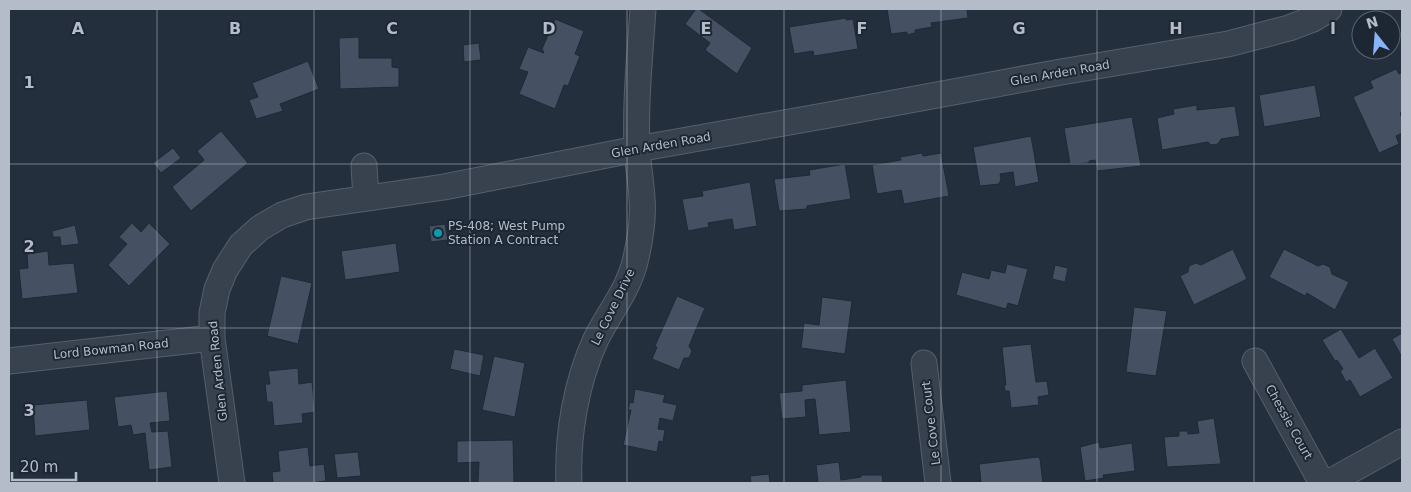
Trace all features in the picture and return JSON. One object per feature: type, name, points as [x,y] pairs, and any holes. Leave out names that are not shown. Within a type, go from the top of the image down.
[{"type":"street","name":"Le Cove Drive","points":[[569,483],[568,466],[571,426],[580,386],[596,340],[623,293],[635,263],[641,232],[643,200],[637,149],[639,66],[643,9]]},
{"type":"street","name":"Glen Arden Road","points":[[232,483],[212,338],[212,313],[217,289],[225,270],[241,245],[260,228],[282,215],[306,207],[444,187],[637,149],[1070,70],[1228,44],[1289,28],[1313,19],[1329,9]]},
{"type":"street","points":[[364,166],[366,198]]},
{"type":"street","name":"Lord Bowman Road","points":[[9,361],[212,338]]},
{"type":"street","name":"Chessie Court","points":[[1255,361],[1322,483]]},
{"type":"street","name":"Le Cove Court","points":[[924,363],[938,483]]},
{"type":"street","points":[[1328,483],[1402,442]]},
{"type":"building","points":[[696,9],[699,9],[752,48],[737,74],[705,50],[710,43],[685,24]]},
{"type":"building","points":[[887,9],[967,9],[968,18],[931,23],[932,27],[915,30],[915,33],[907,35],[907,32],[891,34]]},
{"type":"building","points":[[846,18],[846,20],[853,19],[858,49],[814,56],[813,51],[794,54],[789,27]]},
{"type":"building","points":[[555,19],[584,31],[575,54],[580,56],[568,86],[564,85],[555,109],[519,94],[528,72],[519,69],[528,47],[544,53],[542,49]]},
{"type":"building","points":[[359,37],[359,58],[392,58],[392,67],[399,68],[399,87],[340,89],[339,38]]},
{"type":"building","points":[[479,43],[481,60],[464,62],[463,45]]},
{"type":"building","points":[[308,61],[319,89],[280,104],[283,111],[256,119],[249,100],[258,97],[252,83]]},
{"type":"building","points":[[1396,69],[1399,74],[1402,72],[1402,112],[1400,113],[1402,133],[1396,136],[1399,144],[1379,153],[1353,97],[1373,88],[1370,81]]},
{"type":"building","points":[[1315,85],[1321,117],[1264,127],[1259,95]]},
{"type":"building","points":[[1197,105],[1197,110],[1235,106],[1240,136],[1221,139],[1218,144],[1211,145],[1208,142],[1162,150],[1157,118],[1174,114],[1173,109]]},
{"type":"building","points":[[1132,117],[1141,166],[1097,171],[1095,160],[1089,161],[1089,163],[1070,164],[1064,128]]},
{"type":"building","points":[[221,131],[248,163],[191,211],[172,187],[204,160],[197,151]]},
{"type":"building","points":[[1031,136],[1039,182],[1015,187],[1013,172],[1000,174],[999,184],[980,186],[973,147]]},
{"type":"building","points":[[173,148],[181,158],[161,173],[153,163]]},
{"type":"building","points":[[922,153],[923,156],[941,153],[949,196],[904,204],[901,190],[877,194],[872,165],[901,160],[900,157]]},
{"type":"building","points":[[845,164],[851,199],[807,206],[807,209],[779,211],[774,179],[810,175],[809,170]]},
{"type":"building","points":[[750,182],[757,226],[734,230],[732,219],[708,223],[709,227],[688,231],[682,199],[703,196],[702,191]]},
{"type":"building","points":[[132,223],[141,232],[149,223],[170,244],[129,286],[108,265],[127,244],[119,237]]},
{"type":"building","name":"PS-408; West Pump Station A Contract","points":[[445,224],[448,240],[431,242],[429,226]]},
{"type":"building","points":[[75,225],[79,244],[61,246],[60,237],[53,237],[52,231]]},
{"type":"building","points":[[396,243],[400,272],[345,280],[341,251]]},
{"type":"building","points":[[1233,249],[1247,279],[1194,305],[1180,276],[1188,272],[1189,266],[1196,263],[1201,265]]},
{"type":"building","points":[[1284,249],[1318,266],[1323,264],[1330,267],[1332,274],[1349,282],[1335,310],[1307,293],[1305,296],[1269,277]]},
{"type":"building","points":[[48,251],[49,265],[74,263],[78,293],[22,299],[19,269],[28,268],[27,254]]},
{"type":"building","points":[[1007,264],[1028,269],[1018,306],[1008,303],[1006,309],[956,295],[962,272],[989,279],[991,270],[1005,273]]},
{"type":"building","points":[[1055,265],[1068,268],[1065,282],[1052,279]]},
{"type":"building","points":[[281,276],[312,283],[298,344],[267,336]]},
{"type":"building","points":[[677,296],[705,308],[689,346],[692,351],[689,358],[684,358],[679,370],[652,359],[657,347],[655,346]]},
{"type":"building","points":[[822,297],[852,301],[845,354],[801,348],[804,323],[819,325]]},
{"type":"building","points":[[1134,307],[1167,311],[1156,376],[1126,372]]},
{"type":"building","points":[[1341,329],[1359,358],[1375,348],[1393,378],[1360,397],[1350,380],[1346,382],[1340,371],[1343,369],[1337,360],[1335,361],[1322,340]]},
{"type":"building","points":[[1402,333],[1402,357],[1392,339]]},
{"type":"building","points":[[1031,344],[1036,382],[1047,381],[1049,395],[1038,397],[1039,405],[1011,408],[1009,391],[1005,391],[1004,385],[1006,385],[1002,347]]},
{"type":"building","points":[[454,349],[484,355],[480,376],[450,369]]},
{"type":"building","points":[[494,356],[525,363],[515,417],[482,410]]},
{"type":"building","points":[[298,368],[299,384],[312,382],[315,412],[302,414],[303,423],[274,426],[272,402],[267,402],[265,384],[270,384],[268,371]]},
{"type":"building","points":[[846,380],[851,432],[819,435],[815,399],[805,400],[806,417],[782,419],[779,393],[802,391],[802,385]]},
{"type":"building","points":[[635,389],[665,395],[663,402],[677,405],[673,421],[660,418],[658,429],[665,430],[663,442],[659,441],[657,452],[623,445],[631,410],[628,410],[630,402],[633,403]]},
{"type":"building","points":[[167,391],[170,421],[150,423],[152,432],[168,431],[172,467],[149,470],[145,433],[133,435],[131,425],[118,427],[114,397]]},
{"type":"building","points":[[87,400],[90,430],[35,436],[33,405]]},
{"type":"building","points":[[1214,418],[1221,464],[1167,467],[1164,437],[1179,436],[1179,431],[1188,431],[1188,434],[1199,433],[1197,421]]},
{"type":"building","points":[[513,440],[514,483],[478,483],[479,462],[457,463],[457,441]]},
{"type":"building","points":[[1099,442],[1100,448],[1132,443],[1135,471],[1103,475],[1104,478],[1085,481],[1080,447]]},
{"type":"building","points":[[308,447],[310,466],[324,464],[326,481],[273,483],[272,472],[280,471],[278,451]]},
{"type":"building","points":[[358,452],[361,476],[337,478],[334,454]]},
{"type":"building","points":[[1038,457],[1040,459],[1043,483],[981,483],[979,464]]},
{"type":"building","points":[[839,462],[841,480],[861,477],[861,475],[882,475],[883,483],[818,483],[816,465]]},
{"type":"building","points":[[769,474],[770,483],[751,483],[750,476]]},
{"type":"place","name":"PS-408; West Pump Station A Contract","points":[[438,233]]}]
